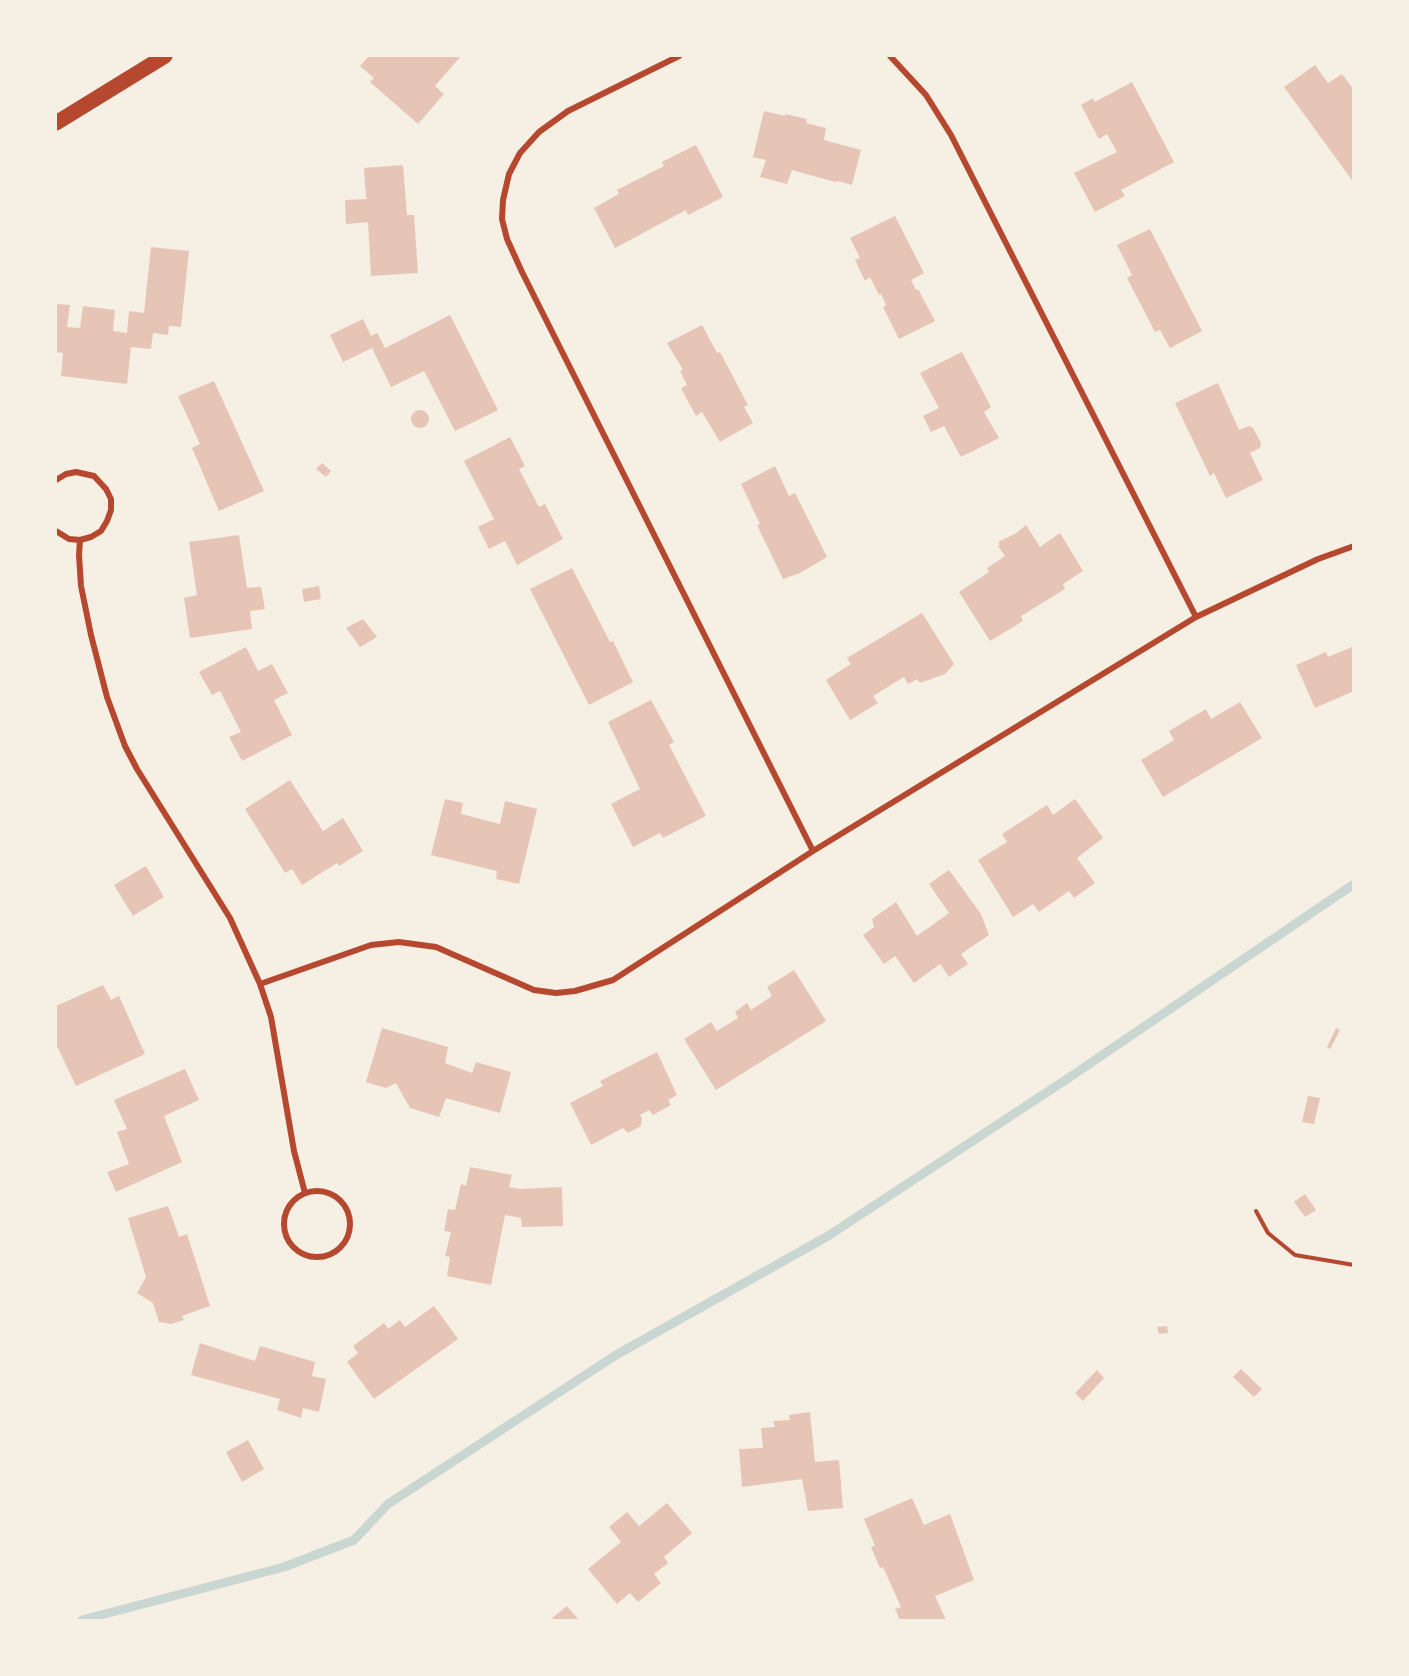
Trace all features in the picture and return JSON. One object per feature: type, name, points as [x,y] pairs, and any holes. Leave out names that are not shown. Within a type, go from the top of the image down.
[{"type":"main road","points":[[56,123],[165,56]]},
{"type":"street","points":[[679,56],[568,111],[539,132],[520,153],[509,174],[503,200],[502,219],[507,239],[522,272],[813,850]]},
{"type":"street","points":[[890,56],[926,95],[951,135],[1196,617]]},
{"type":"street","points":[[56,480],[66,474],[86,473],[101,482],[111,499],[108,521],[91,537],[80,540],[69,539],[56,531]]},
{"type":"street","points":[[80,540],[81,586],[107,697],[137,769],[230,918],[260,984],[271,1017],[294,1151],[305,1193]]},
{"type":"street","points":[[260,984],[371,945],[399,942],[436,947],[534,990],[556,993],[596,986],[630,970],[813,850],[1196,617],[1318,559],[1353,546]]},
{"type":"street","points":[[315,1191],[335,1196],[348,1212],[349,1233],[338,1250],[328,1256],[316,1258],[305,1256],[295,1250],[288,1241],[284,1230],[284,1219],[295,1199],[305,1193],[315,1191]]},
{"type":"path","points":[[1256,1211],[1268,1233],[1295,1255],[1353,1264]]},
{"type":"building","points":[[369,56],[461,56],[435,86],[444,94],[418,124],[370,82],[374,78],[360,66]]},
{"type":"building","points":[[1315,65],[1328,83],[1342,74],[1354,90],[1352,180],[1284,87]]},
{"type":"building","points":[[1132,82],[1174,162],[1121,190],[1125,196],[1095,212],[1074,173],[1117,152],[1107,134],[1099,139],[1081,105],[1093,98],[1095,102]]},
{"type":"building","points":[[764,111],[807,119],[806,123],[826,128],[824,140],[861,150],[852,185],[792,170],[787,184],[760,177],[766,160],[753,157]]},
{"type":"building","points":[[696,145],[723,197],[688,215],[686,210],[615,248],[594,208],[619,194],[617,190],[664,166],[662,162]]},
{"type":"building","points":[[403,165],[407,215],[414,215],[418,273],[371,276],[368,222],[346,224],[345,200],[366,199],[364,168]]},
{"type":"building","points":[[895,216],[924,273],[911,280],[935,321],[899,339],[883,307],[886,305],[881,294],[879,295],[870,277],[865,281],[855,260],[860,258],[850,238]]},
{"type":"building","points":[[1150,229],[1202,331],[1170,348],[1160,330],[1155,332],[1127,278],[1132,275],[1117,245]]},
{"type":"building","points":[[151,247],[189,251],[181,327],[169,326],[168,335],[153,333],[151,349],[131,347],[127,384],[61,376],[63,353],[56,352],[56,304],[70,305],[67,327],[80,328],[83,306],[115,310],[113,331],[127,333],[129,311],[144,313]]},
{"type":"building","points":[[450,315],[498,410],[455,431],[424,371],[391,387],[372,348],[343,362],[330,335],[363,319],[371,336],[377,333],[385,348]]},
{"type":"building","points":[[702,325],[717,353],[720,352],[748,405],[744,407],[753,423],[720,442],[702,412],[696,416],[681,388],[687,385],[680,371],[683,370],[667,343]]},
{"type":"building","points":[[962,352],[991,407],[984,412],[999,438],[961,457],[944,426],[931,432],[923,416],[939,408],[920,373]]},
{"type":"building","points":[[214,381],[264,491],[219,511],[192,448],[200,444],[178,396]]},
{"type":"building","points":[[1218,383],[1239,430],[1249,426],[1253,428],[1261,443],[1260,448],[1250,453],[1263,480],[1226,498],[1214,473],[1210,476],[1175,403]]},
{"type":"building","points":[[420,410],[426,413],[429,419],[426,425],[420,428],[414,425],[411,419],[414,413]]},
{"type":"building","points":[[510,437],[525,466],[519,469],[539,507],[545,504],[563,539],[517,565],[505,541],[489,549],[478,527],[494,519],[464,461]]},
{"type":"building","points":[[322,463],[331,471],[326,477],[316,469]]},
{"type":"building","points":[[775,466],[789,496],[795,493],[827,557],[800,573],[783,579],[757,525],[760,524],[741,484]]},
{"type":"building","points":[[1026,525],[1040,547],[1060,533],[1083,571],[1063,584],[1065,589],[1021,616],[1023,621],[990,641],[959,592],[989,572],[987,568],[1005,556],[998,542],[1015,534]]},
{"type":"building","points":[[239,535],[247,588],[261,587],[265,609],[250,611],[252,629],[190,638],[184,598],[197,595],[189,542]]},
{"type":"building","points":[[572,568],[633,682],[589,705],[530,589]]},
{"type":"building","points":[[319,586],[321,599],[304,602],[302,589]]},
{"type":"building","points":[[922,613],[954,664],[945,674],[920,683],[917,679],[908,684],[904,677],[873,696],[878,703],[850,720],[826,680],[851,664],[847,658]]},
{"type":"building","points":[[363,619],[377,637],[360,647],[346,628]]},
{"type":"building","points":[[1354,646],[1354,691],[1315,708],[1296,665],[1326,652],[1328,657]]},
{"type":"building","points":[[246,647],[258,671],[272,664],[288,693],[274,700],[292,735],[242,761],[229,737],[241,732],[220,691],[212,695],[199,672]]},
{"type":"building","points":[[651,700],[674,742],[669,745],[706,816],[663,838],[660,833],[633,847],[611,804],[640,789],[608,722]]},
{"type":"building","points":[[1240,702],[1262,738],[1163,797],[1141,760],[1174,740],[1169,731],[1206,709],[1211,719]]},
{"type":"building","points":[[290,780],[323,831],[343,818],[363,851],[339,866],[337,863],[302,885],[292,869],[285,873],[245,809]]},
{"type":"building","points":[[445,799],[463,803],[461,814],[500,824],[505,801],[537,809],[519,884],[496,879],[497,871],[431,855]]},
{"type":"building","points":[[1075,799],[1103,838],[1077,858],[1095,883],[1074,898],[1069,891],[1039,912],[1033,904],[1013,917],[978,860],[1007,842],[1002,834],[1047,805],[1053,815]]},
{"type":"building","points":[[146,866],[164,897],[133,916],[114,885]]},
{"type":"building","points":[[949,870],[981,914],[989,935],[961,954],[968,964],[949,977],[940,964],[914,983],[895,956],[884,964],[863,935],[874,927],[872,919],[896,902],[917,936],[949,913],[929,884]]},
{"type":"building","points":[[794,970],[826,1021],[716,1090],[684,1039],[711,1022],[717,1031],[738,1018],[735,1012],[747,1003],[751,1010],[772,996],[767,987]]},
{"type":"building","points":[[103,985],[111,1000],[119,996],[145,1054],[76,1086],[58,1048],[56,1049],[56,1006]]},
{"type":"building","points":[[382,1028],[448,1047],[445,1063],[472,1073],[476,1062],[511,1072],[500,1113],[446,1098],[439,1117],[410,1108],[396,1083],[386,1088],[366,1082]]},
{"type":"building","points":[[1336,1028],[1340,1030],[1330,1049],[1327,1047]]},
{"type":"building","points":[[657,1052],[677,1095],[668,1100],[671,1105],[653,1115],[649,1110],[640,1115],[641,1126],[628,1133],[623,1128],[591,1145],[570,1103],[603,1086],[600,1081]]},
{"type":"building","points":[[185,1069],[199,1100],[164,1116],[182,1162],[116,1192],[107,1172],[129,1164],[117,1132],[127,1129],[114,1100]]},
{"type":"building","points":[[1308,1096],[1320,1098],[1314,1124],[1302,1122]]},
{"type":"building","points":[[470,1167],[512,1175],[509,1187],[520,1189],[562,1187],[563,1226],[522,1227],[521,1218],[505,1215],[491,1285],[447,1276],[450,1257],[445,1256],[451,1232],[444,1231],[448,1209],[455,1210],[461,1184],[466,1186]]},
{"type":"building","points":[[1305,1194],[1316,1210],[1305,1217],[1294,1202]]},
{"type":"building","points":[[168,1206],[179,1237],[187,1234],[210,1306],[182,1316],[184,1320],[171,1324],[159,1322],[153,1303],[137,1293],[146,1277],[128,1218]]},
{"type":"building","points":[[434,1306],[458,1339],[374,1399],[347,1362],[358,1353],[353,1346],[384,1323],[388,1329],[400,1320],[405,1327]]},
{"type":"building","points":[[1167,1326],[1168,1333],[1159,1334],[1157,1327]]},
{"type":"building","points":[[200,1343],[255,1361],[260,1346],[315,1362],[312,1376],[326,1379],[319,1412],[303,1408],[301,1418],[277,1410],[280,1399],[191,1375]]},
{"type":"building","points":[[1241,1369],[1262,1389],[1254,1397],[1233,1377]]},
{"type":"building","points":[[1097,1370],[1104,1378],[1083,1401],[1075,1393]]},
{"type":"building","points":[[810,1412],[815,1462],[839,1460],[843,1508],[808,1511],[802,1479],[742,1487],[739,1449],[763,1448],[761,1428],[775,1427],[773,1421],[790,1420],[789,1415]]},
{"type":"building","points":[[248,1440],[264,1469],[242,1482],[226,1452]]},
{"type":"building","points":[[912,1498],[924,1525],[950,1514],[974,1580],[935,1596],[946,1620],[900,1620],[895,1609],[901,1607],[871,1547],[875,1546],[864,1519]]},
{"type":"building","points":[[667,1503],[692,1533],[664,1557],[668,1563],[654,1574],[661,1583],[638,1602],[630,1593],[617,1604],[588,1569],[621,1542],[609,1527],[627,1512],[639,1526]]},
{"type":"building","points":[[567,1606],[579,1620],[550,1620]]},
{"type":"waterway","points":[[82,1620],[284,1567],[354,1540],[388,1504],[616,1355],[828,1236],[1070,1077],[1354,884]]}]
